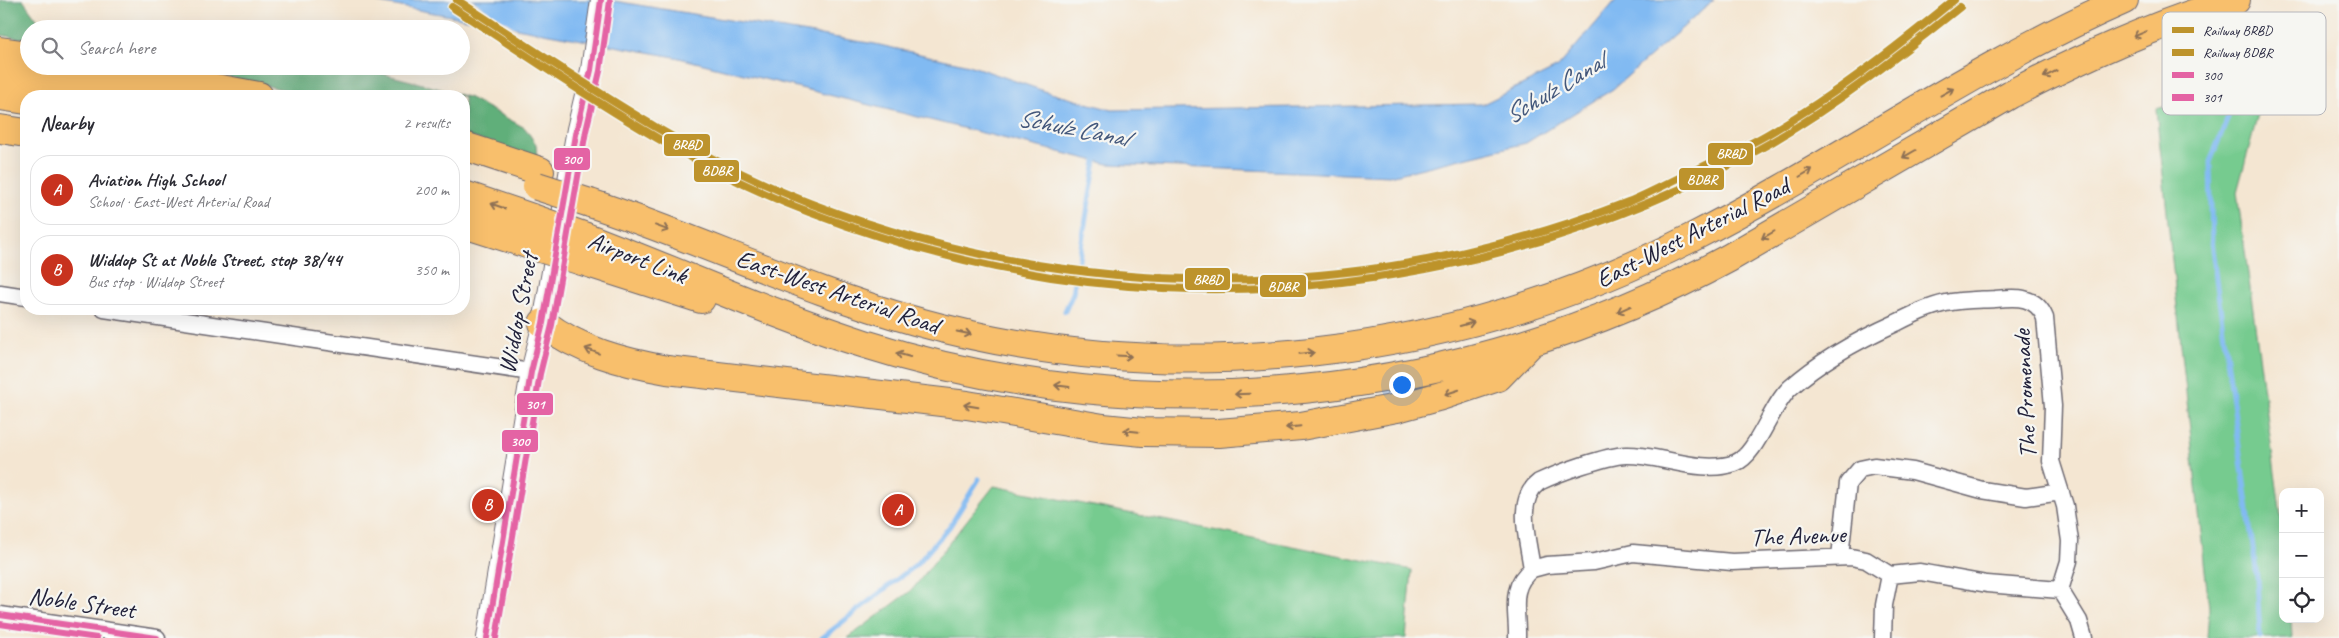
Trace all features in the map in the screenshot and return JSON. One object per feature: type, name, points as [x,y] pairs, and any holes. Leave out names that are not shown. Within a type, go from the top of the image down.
[{"type":"highway","name":"East-West Arterial Road","points":[[539,178],[591,196],[616,212],[840,298],[917,321],[989,338],[1030,346],[1122,356],[1216,358],[1311,353],[1414,337],[1496,316],[1547,299],[1632,266],[1740,211],[2045,37],[2124,0]]},
{"type":"highway","name":"East-West Arterial Road","points":[[2201,12],[2236,0]]},
{"type":"highway","name":"East-West Arterial Road","points":[[755,303],[857,341],[924,361],[1033,383],[1149,394],[1287,392],[1340,386],[1458,364],[1532,342],[1610,315],[1690,279],[2011,94],[2055,71],[2138,34],[2162,26]]},
{"type":"highway","points":[[0,51],[20,54]]},
{"type":"highway","points":[[0,73],[103,90]]},
{"type":"highway","points":[[144,75],[226,90]]},
{"type":"highway","points":[[0,96],[20,99]]},
{"type":"highway","points":[[0,129],[20,132]]},
{"type":"highway","points":[[470,149],[539,178]]},
{"type":"highway","points":[[470,165],[539,178]]},
{"type":"highway","name":"Airport Link","points":[[470,198],[529,231],[755,303]]},
{"type":"highway","points":[[470,225],[529,231]]},
{"type":"highway","points":[[543,323],[563,338],[590,350],[618,360],[667,370],[941,402],[1103,428],[1143,432],[1184,433],[1220,433],[1301,426],[1397,408],[1498,378],[1532,342]]},
{"type":"street","name":"Widdop Street","points":[[487,638],[531,372],[543,323],[594,48],[601,0]]},
{"type":"street","points":[[0,293],[20,296]]},
{"type":"street","name":"The Promenade","points":[[1532,569],[1526,507],[1531,489],[1539,482],[1606,459],[1626,455],[1716,466],[1740,461],[1751,450],[1780,399],[1810,372],[1862,338],[1924,310],[1947,303],[2020,298],[2034,302],[2043,312],[2047,326],[2052,391],[2051,461],[2061,492],[2068,524],[2070,552],[2060,590]]},
{"type":"street","points":[[145,315],[531,372]]},
{"type":"street","points":[[1840,557],[1848,483],[1853,474],[1867,467],[1914,471],[1982,490],[2026,497],[2061,492]]},
{"type":"street","name":"The Avenue","points":[[1532,569],[1547,565],[1594,562],[1632,553],[1732,562],[1840,557],[1866,560],[1890,575]]},
{"type":"street","points":[[1517,638],[1515,593],[1521,579],[1532,569]]},
{"type":"street","points":[[1883,638],[1884,604],[1890,575],[1920,572],[1987,584],[2060,590],[2080,621],[2084,638]]},
{"type":"street","name":"Noble Street","points":[[0,615],[157,638]]},
{"type":"green space","points":[[0,0],[23,0],[37,20],[20,20],[20,38],[0,35]]},
{"type":"green space","points":[[216,75],[387,75],[444,90],[286,90]]},
{"type":"green space","points":[[470,98],[525,128],[536,144],[537,158],[470,137]]},
{"type":"green space","points":[[2162,107],[2162,115],[2258,115],[2237,192],[2279,502],[2279,623],[2291,623],[2292,638],[2207,638],[2209,608],[2156,109]]},
{"type":"green space","points":[[994,486],[1412,570],[1406,638],[848,638],[912,590]]},
{"type":"water","name":"Schulz Canal","points":[[363,0],[608,0],[875,44],[969,65],[1047,92],[1112,110],[1483,104],[1558,67],[1616,0],[1714,0],[1613,89],[1526,143],[1390,176],[1108,164],[675,57]]},
{"type":"pier","points":[[450,0],[472,0],[521,32],[491,26]]},
{"type":"waterway","points":[[2229,115],[2210,162],[2212,249],[2257,577],[2260,638]]},
{"type":"waterway","name":"Schulz Canal","points":[[1065,311],[1073,293],[1097,155]]},
{"type":"waterway","points":[[822,638],[918,563],[950,526],[979,479]]},
{"type":"rail line","name":"BRBD","points":[[457,0],[586,84],[673,137],[719,162],[812,204],[912,237],[1014,261],[1117,275],[1220,280],[1323,275],[1426,260],[1528,236],[1628,202],[1738,150],[1793,119],[1864,71],[1954,0]]},
{"type":"rail line","name":"BDBR","points":[[452,7],[582,92],[670,146],[715,170],[809,212],[939,254],[1028,273],[1118,285],[1163,288],[1242,289],[1321,284],[1400,274],[1478,258],[1555,237],[1630,210],[1703,179],[1797,127],[1869,78],[1960,7]]},
{"type":"transit line","name":"300","points":[[487,638],[531,372],[543,323],[577,129],[591,70],[601,0]]},
{"type":"transit line","name":"301","points":[[496,638],[540,374],[552,325],[586,131],[600,71],[610,1]]},
{"type":"transit line","name":"300","points":[[0,615],[157,638]]},
{"type":"transit line","name":"301","points":[[0,624],[97,638]]},
{"type":"place","name":"Widdop St at Noble Street, stop 38/44","points":[[488,505]]},
{"type":"place","name":"Aviation High School","points":[[898,510]]}]
